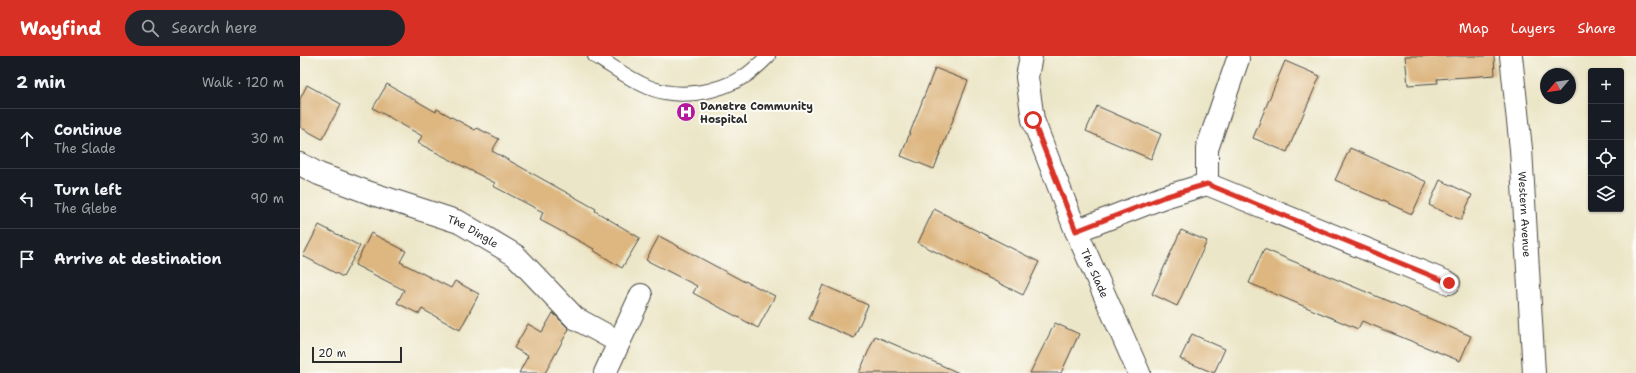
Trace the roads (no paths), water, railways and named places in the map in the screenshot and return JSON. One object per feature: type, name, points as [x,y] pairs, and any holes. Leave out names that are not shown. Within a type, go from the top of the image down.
[{"type":"street","name":"The Slade","points":[[1031,56],[1027,77],[1033,120],[1076,231],[1139,373]]},
{"type":"street","name":"Western Avenue","points":[[1511,56],[1521,149],[1534,373]]},
{"type":"street","points":[[1207,184],[1207,149],[1238,59]]},
{"type":"street","name":"The Dingle","points":[[300,164],[319,174],[370,194],[459,222],[515,255],[575,318],[619,342]]},
{"type":"street","points":[[1076,231],[1164,197],[1207,184],[1449,283]]},
{"type":"street","points":[[605,373],[641,295]]},
{"type":"lane","points":[[595,56],[648,88],[677,94],[707,91],[734,82],[746,76],[768,56]]},
{"type":"place","name":"Danetre Community Hospital","points":[[686,112]]}]
